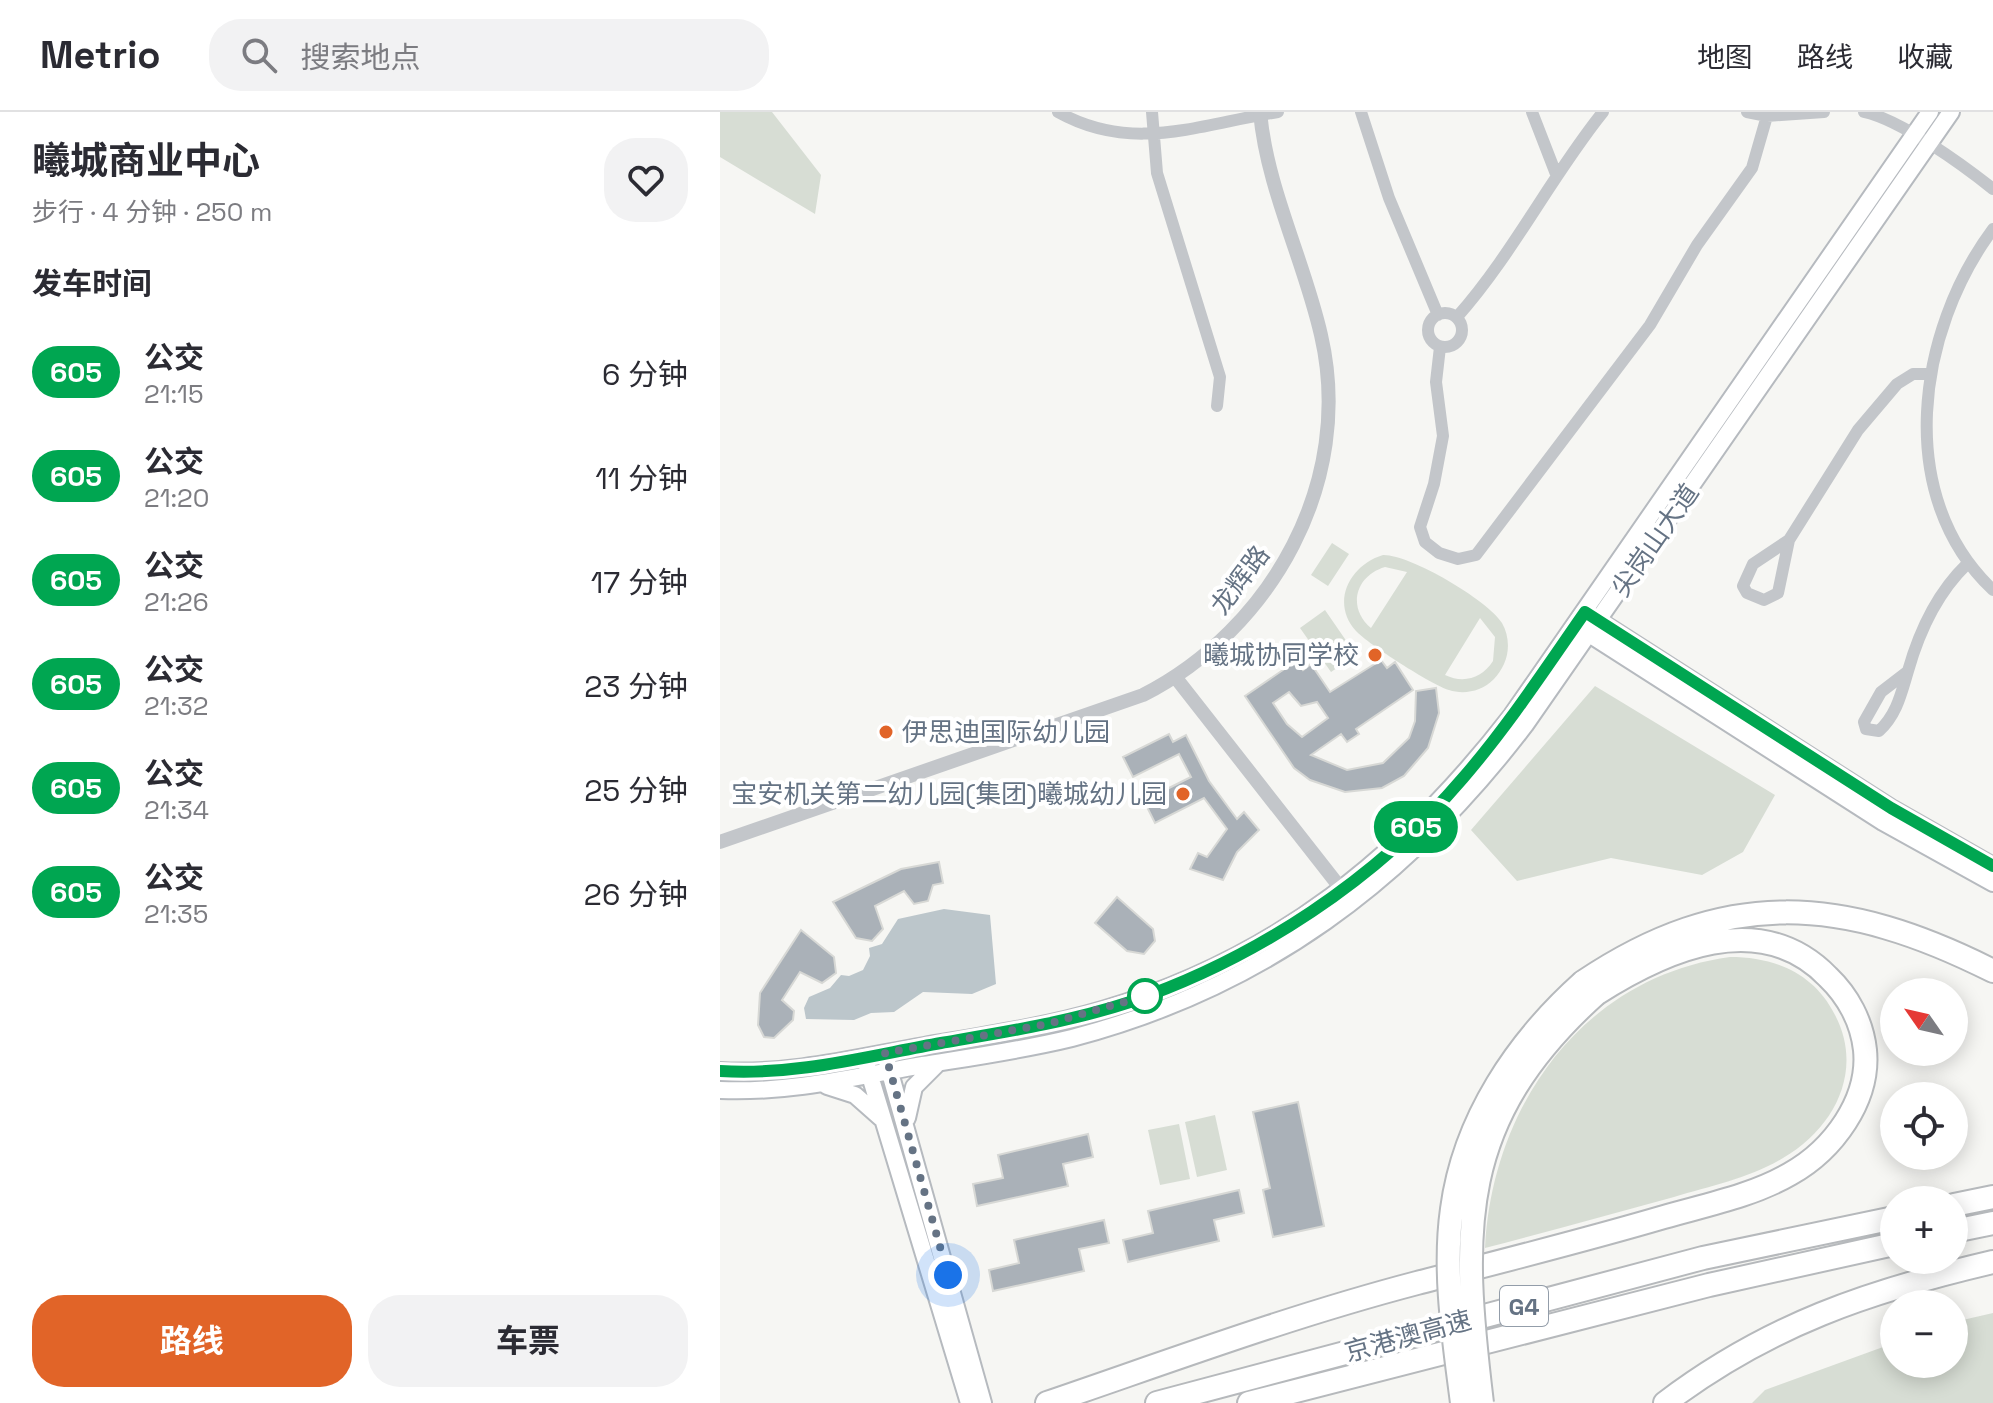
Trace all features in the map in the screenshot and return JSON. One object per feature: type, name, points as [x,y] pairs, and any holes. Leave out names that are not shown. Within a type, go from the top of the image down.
[{"type":"highway","points":[[1482,1403],[1469,1257],[1471,1211],[1482,1163],[1495,1124],[1514,1088],[1589,988],[1653,940],[1730,917],[1775,911],[1819,912],[1860,920],[1947,948],[1993,971]]},
{"type":"highway","points":[[1047,1403],[1330,1306],[1580,1241],[1761,1188],[1808,1162],[1845,1123],[1859,1099],[1865,1075],[1859,1024],[1846,998],[1812,961],[1786,948],[1757,940],[1699,944],[1663,955],[1553,1008],[1522,1045],[1496,1084],[1464,1158],[1452,1208],[1450,1256],[1462,1403]]},
{"type":"highway","points":[[1968,1202],[1993,1197]]},
{"type":"highway","name":"京港澳高速","points":[[1157,1403],[1703,1258],[1880,1221]]},
{"type":"highway","points":[[1968,1228],[1993,1223]]},
{"type":"highway","name":"京港澳高速","points":[[1249,1403],[1709,1285],[1880,1247]]},
{"type":"highway","points":[[1665,1403],[1731,1356],[1821,1312],[1871,1293],[1993,1262]]},
{"type":"main road","name":"尖岗山大道","points":[[1921,140],[1930,112]]},
{"type":"main road","name":"尖岗山大道","points":[[720,1090],[821,1085],[1072,1038],[1158,1010],[1246,970],[1352,903],[1405,861],[1451,816],[1525,725],[1587,623],[1921,140],[1951,112]]},
{"type":"main road","name":"尖岗山大道","points":[[720,1071],[778,1071],[1048,1024],[1130,1002],[1216,967],[1342,889],[1396,847],[1463,778],[1587,623]]},
{"type":"main road","points":[[1587,623],[1891,808],[1993,866]]},
{"type":"main road","points":[[1587,623],[1883,822],[1993,883]]},
{"type":"main road","points":[[885,1053],[983,1403]]},
{"type":"main road","points":[[864,1057],[969,1403]]},
{"type":"main road","points":[[906,1127],[914,1087],[940,1063]]},
{"type":"main road","points":[[821,1085],[855,1095],[883,1119]]},
{"type":"street","points":[[1058,112],[1100,130],[1154,135],[1278,112]]},
{"type":"street","points":[[1152,112],[1157,173],[1220,377],[1217,406]]},
{"type":"street","points":[[1361,112],[1389,198],[1438,315]]},
{"type":"street","points":[[1532,112],[1556,174]]},
{"type":"street","points":[[1457,317],[1512,249],[1556,174],[1603,112]]},
{"type":"street","points":[[1747,112],[1767,116],[1824,112]]},
{"type":"street","points":[[1864,112],[1881,117],[1921,140],[1993,189]]},
{"type":"street","name":"龙辉路","points":[[720,842],[1143,695],[1176,678],[1237,628],[1269,587],[1301,531],[1323,456],[1327,378],[1322,339],[1270,169],[1260,113]]},
{"type":"street","points":[[1438,315],[1429,324],[1428,334],[1440,347],[1436,382],[1443,436],[1434,484],[1420,527],[1425,542],[1439,553],[1458,559],[1476,555],[1650,325],[1697,245],[1752,168],[1767,116]]},
{"type":"street","points":[[1993,229],[1947,311],[1930,374],[1927,425],[1937,504],[1945,528],[1967,564],[1993,590]]},
{"type":"street","points":[[1438,315],[1457,317]]},
{"type":"street","points":[[1440,347],[1454,346],[1460,340],[1463,327],[1457,317]]},
{"type":"street","points":[[1789,540],[1753,564],[1743,586],[1747,593],[1764,600],[1778,593],[1789,540],[1850,440],[1881,398],[1913,374],[1930,374]]},
{"type":"street","points":[[1907,672],[1881,692],[1864,722],[1866,729],[1879,731],[1888,722],[1905,691],[1907,672],[1935,604],[1949,581],[1967,564]]},
{"type":"street","points":[[1176,678],[1352,903]]},
{"type":"shaded area","points":[[720,112],[772,112],[821,175],[815,214],[720,157]]},
{"type":"shaded area","points":[[1332,543],[1349,554],[1328,586],[1311,575]]},
{"type":"shaded area","points":[[1383,555],[1411,562],[1465,591],[1494,613],[1502,623],[1508,643],[1504,664],[1494,679],[1471,691],[1449,690],[1401,664],[1356,631],[1348,620],[1344,597],[1353,576],[1371,560]],"holes":[[[1385,567],[1407,572],[1371,628],[1359,611],[1358,593],[1367,578]],[[1480,618],[1495,637],[1493,661],[1484,672],[1472,678],[1459,679],[1445,675]]]},
{"type":"shaded area","points":[[1325,610],[1356,655],[1331,672],[1300,628]]},
{"type":"shaded area","points":[[1595,686],[1775,795],[1743,852],[1702,875],[1611,858],[1517,881],[1471,830]]},
{"type":"shaded area","points":[[944,909],[990,915],[996,984],[972,994],[923,992],[894,1012],[871,1013],[854,1020],[806,1019],[804,1008],[809,997],[830,988],[841,975],[849,976],[863,970],[870,956],[869,948],[882,944],[898,919]]},
{"type":"shaded area","points":[[1730,957],[1762,960],[1791,970],[1816,988],[1835,1015],[1843,1036],[1845,1077],[1830,1114],[1817,1131],[1783,1158],[1744,1176],[1485,1248],[1492,1196],[1506,1145],[1527,1099],[1555,1057],[1590,1020],[1631,991],[1678,969]]},
{"type":"shaded area","points":[[1215,1115],[1227,1170],[1197,1177],[1185,1122]]},
{"type":"shaded area","points":[[1179,1124],[1190,1179],[1160,1185],[1148,1130]]},
{"type":"shaded area","points":[[1993,1313],[1993,1403],[1752,1403],[1765,1390],[1880,1348],[1880,1378],[1968,1378],[1968,1319]]},
{"type":"building","points":[[1381,660],[1387,668],[1395,662],[1413,690],[1356,729],[1359,734],[1347,742],[1341,734],[1311,755],[1347,770],[1383,763],[1409,738],[1415,721],[1416,691],[1436,688],[1439,713],[1428,748],[1404,776],[1382,788],[1345,792],[1310,780],[1294,768],[1245,696],[1296,661],[1303,670],[1311,664],[1330,692]],"holes":[[[1289,692],[1301,706],[1317,702],[1328,718],[1302,737],[1287,724],[1273,703]]]},
{"type":"building","points":[[1169,734],[1173,742],[1186,735],[1209,781],[1237,819],[1244,812],[1259,830],[1237,852],[1223,880],[1190,869],[1198,853],[1207,857],[1227,829],[1204,798],[1155,823],[1142,797],[1144,782],[1159,793],[1191,777],[1179,754],[1133,777],[1123,757]]},
{"type":"building","points":[[939,862],[943,883],[933,885],[928,901],[914,904],[904,891],[875,906],[883,929],[872,941],[856,938],[833,902],[901,869]]},
{"type":"building","points":[[1117,897],[1153,929],[1155,941],[1144,954],[1127,951],[1095,923]]},
{"type":"building","points":[[801,930],[834,957],[836,973],[822,983],[800,972],[782,1000],[794,1011],[793,1020],[774,1038],[764,1037],[758,1025],[760,993]]},
{"type":"building","points":[[1298,1102],[1324,1226],[1273,1237],[1263,1190],[1270,1188],[1253,1112]]},
{"type":"building","points":[[1088,1134],[1093,1157],[1063,1164],[1068,1186],[977,1206],[973,1184],[1003,1178],[998,1155]]},
{"type":"building","points":[[1239,1190],[1244,1213],[1214,1220],[1219,1241],[1128,1262],[1123,1240],[1153,1233],[1148,1211]]},
{"type":"building","points":[[1104,1220],[1109,1243],[1079,1249],[1084,1271],[993,1291],[989,1270],[1019,1263],[1014,1240]]},
{"type":"bus line","name":"605","points":[[720,1071],[778,1071],[1048,1024],[1130,1002],[1216,967],[1342,889],[1396,847],[1463,778],[1585,612],[1891,808],[1993,866]]},
{"type":"place","name":"曦城协同学校","points":[[1375,655]]},
{"type":"place","name":"伊思迪国际幼儿园","points":[[886,732]]},
{"type":"place","name":"宝安机关第二幼儿园(集团)曦城幼儿园","points":[[1183,794]]},
{"type":"route","points":[[948,1275],[885,1053],[1048,1024],[1145,996]]}]
